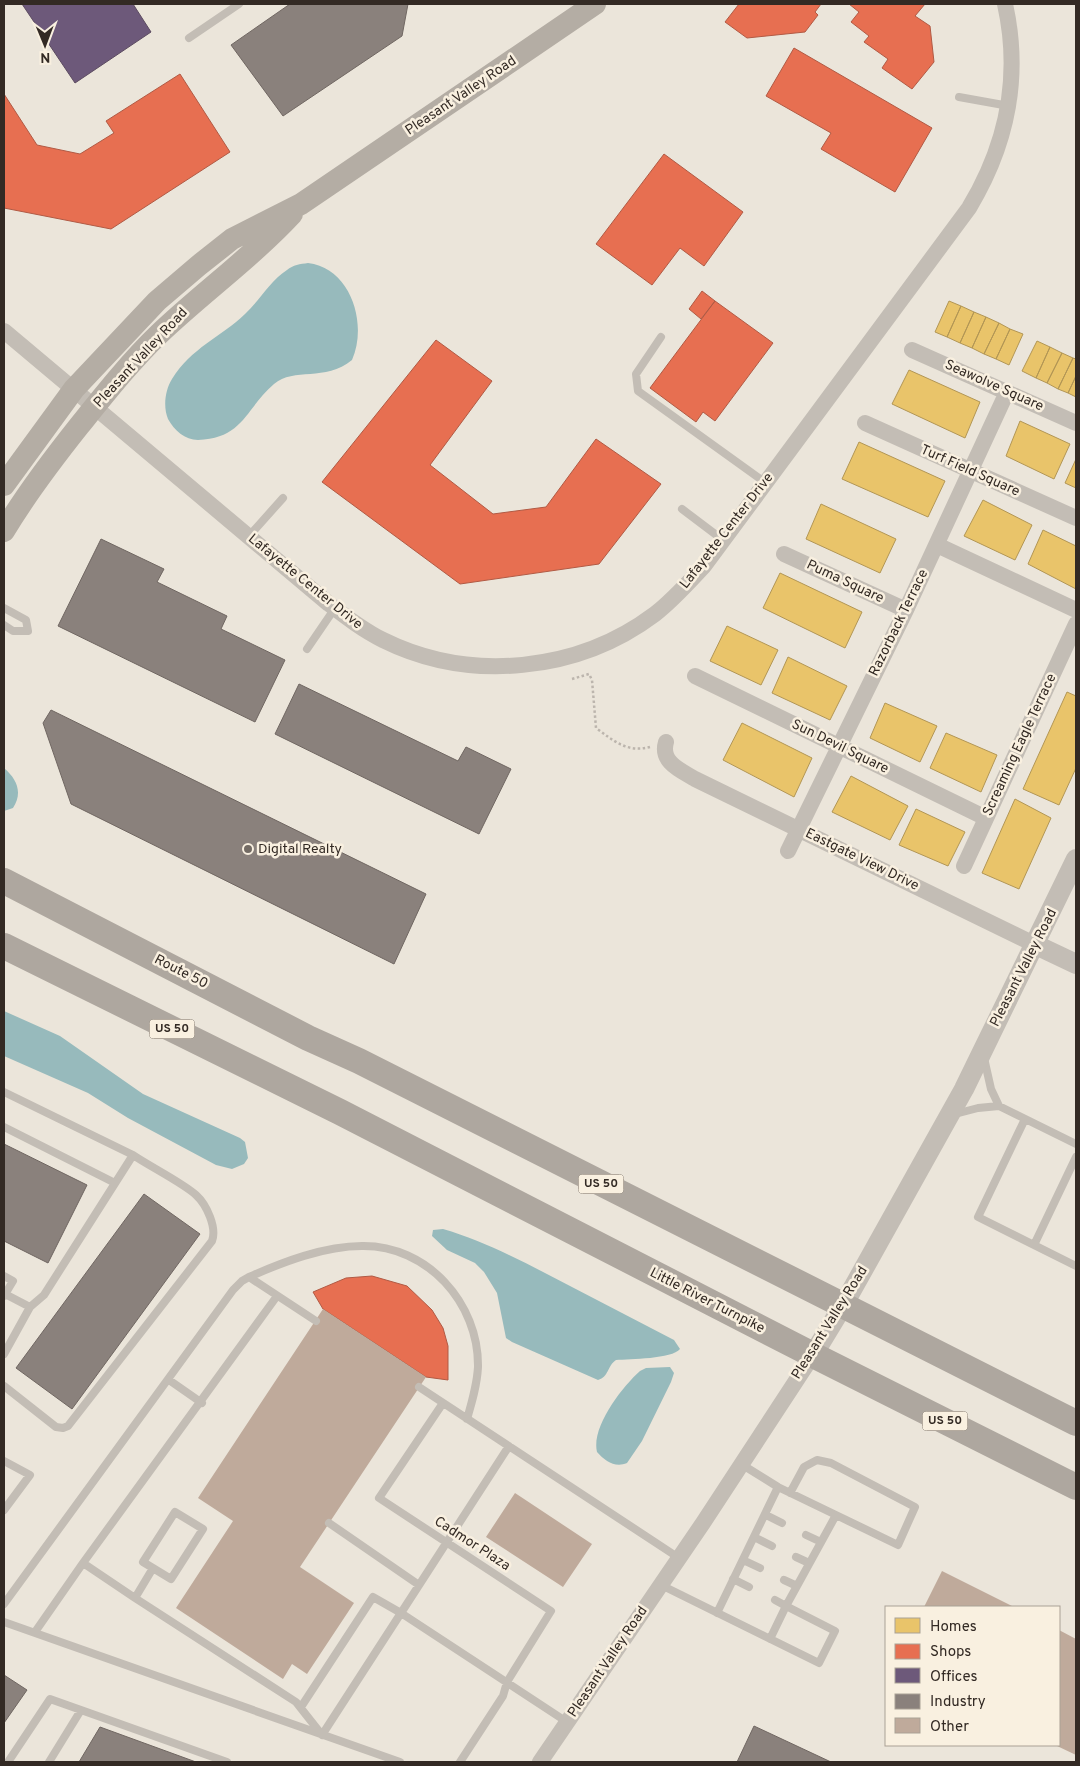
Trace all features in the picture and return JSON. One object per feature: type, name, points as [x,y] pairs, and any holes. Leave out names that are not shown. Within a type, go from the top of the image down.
[{"type":"highway","name":"Route 50","points":[[4,881],[308,1038],[844,1304]]},
{"type":"highway","name":"Little River Turnpike","points":[[4,946],[340,1112],[813,1355],[1076,1487]]},
{"type":"highway","name":"US 50","points":[[844,1304],[1076,1423]]},
{"type":"main road","name":"Pleasant Valley Road","points":[[4,484],[74,389],[156,301],[198,266],[232,239],[301,204],[590,5]]},
{"type":"main road","name":"Pleasant Valley Road","points":[[4,532],[34,484],[95,407],[158,336],[274,232],[301,204]]},
{"type":"street","name":"Lafayette Center Drive","points":[[4,331],[335,608],[382,639],[430,658],[468,665],[494,666],[547,662],[572,656],[609,641],[655,614],[687,584],[766,483],[969,208],[984,183],[996,156],[1009,106],[1012,52],[1005,4]]},
{"type":"street","name":"Seawolve Square","points":[[912,350],[1076,423]]},
{"type":"street","name":"Razorback Terrace","points":[[788,851],[906,610],[1007,392]]},
{"type":"street","name":"Turf Field Square","points":[[865,423],[1076,518]]},
{"type":"street","points":[[937,545],[1076,610]]},
{"type":"street","name":"Puma Square","points":[[784,554],[906,610]]},
{"type":"street","name":"Screaming Eagle Terrace","points":[[964,866],[1076,624]]},
{"type":"street","name":"Sun Devil Square","points":[[695,676],[986,818]]},
{"type":"street","name":"Eastgate View Drive","points":[[666,742],[664,751],[666,758],[679,769],[1076,964]]},
{"type":"street","name":"Pleasant Valley Road","points":[[540,1762],[679,1558],[813,1355],[844,1304],[950,1116],[1001,1011],[1036,945],[1076,859]]},
{"type":"lane","points":[[189,38],[239,4]]},
{"type":"lane","points":[[959,97],[1009,106]]},
{"type":"lane","points":[[661,337],[636,374],[638,391],[766,483]]},
{"type":"lane","points":[[249,536],[282,498]]},
{"type":"lane","points":[[682,509],[723,540]]},
{"type":"lane","points":[[4,608],[26,620],[28,631],[13,631],[4,625]]},
{"type":"lane","points":[[307,649],[335,608]]},
{"type":"lane","points":[[983,1051],[988,1081],[999,1106]]},
{"type":"lane","points":[[4,1092],[133,1155],[196,1196],[210,1218],[214,1235],[212,1242],[68,1426],[63,1428],[56,1427],[4,1386]]},
{"type":"lane","points":[[950,1116],[978,1108],[999,1106],[1076,1144]]},
{"type":"lane","points":[[1025,1119],[978,1218],[1076,1266]]},
{"type":"lane","points":[[4,1127],[115,1183]]},
{"type":"lane","points":[[4,1354],[30,1307],[44,1295],[133,1155]]},
{"type":"lane","points":[[1034,1245],[1076,1157]]},
{"type":"lane","points":[[4,1604],[233,1290],[242,1281],[268,1268],[336,1248],[350,1246],[388,1248],[423,1263],[456,1295],[472,1326],[478,1366],[476,1385],[467,1419]]},
{"type":"lane","points":[[4,1276],[13,1281],[4,1295],[30,1307]]},
{"type":"lane","points":[[249,1277],[316,1321]]},
{"type":"lane","points":[[35,1632],[83,1563],[202,1403],[277,1296]]},
{"type":"lane","points":[[169,1380],[202,1403]]},
{"type":"lane","points":[[419,1388],[679,1558]]},
{"type":"lane","name":"Cadmor Plaza","points":[[443,1403],[379,1498],[552,1612],[507,1682]]},
{"type":"lane","points":[[322,1735],[508,1446]]},
{"type":"lane","points":[[741,1464],[778,1487],[790,1493],[836,1515],[898,1544],[915,1507],[831,1463],[816,1460],[804,1467],[790,1493]]},
{"type":"lane","points":[[4,1461],[30,1475],[5,1505]]},
{"type":"lane","points":[[717,1613],[778,1487]]},
{"type":"lane","points":[[175,1512],[203,1529],[171,1579],[153,1568],[143,1562],[175,1512]]},
{"type":"lane","points":[[766,1515],[782,1523]]},
{"type":"lane","points":[[770,1639],[836,1515]]},
{"type":"lane","points":[[329,1523],[419,1585]]},
{"type":"lane","points":[[806,1535],[821,1542]]},
{"type":"lane","points":[[754,1537],[772,1546]]},
{"type":"lane","points":[[796,1557],[809,1563]]},
{"type":"lane","points":[[743,1560],[760,1568]]},
{"type":"lane","points":[[83,1563],[296,1702],[322,1735]]},
{"type":"lane","points":[[134,1598],[153,1568]]},
{"type":"lane","points":[[733,1579],[749,1588]]},
{"type":"lane","points":[[784,1580],[797,1586]]},
{"type":"lane","points":[[661,1584],[820,1663],[835,1631],[774,1600]]},
{"type":"lane","points":[[300,1707],[373,1597],[401,1613],[567,1722]]},
{"type":"lane","points":[[4,1622],[400,1762]]},
{"type":"lane","points":[[460,1762],[503,1696],[507,1682]]},
{"type":"lane","points":[[8,1762],[50,1699],[227,1762]]},
{"type":"lane","points":[[49,1762],[81,1710]]},
{"type":"path","points":[[572,679],[589,674],[592,680],[596,728],[612,740],[631,749],[641,749],[666,742]]},
{"type":"water","points":[[308,263],[323,267],[335,275],[345,286],[352,300],[358,330],[352,360],[342,367],[331,371],[291,376],[282,379],[264,394],[235,428],[225,434],[213,438],[193,440],[180,434],[168,419],[165,404],[166,393],[170,383],[180,368],[197,351],[245,314],[281,274],[289,268]]},
{"type":"water","points":[[4,768],[17,786],[18,797],[13,808],[4,811]]},
{"type":"water","points":[[4,1011],[60,1036],[143,1094],[240,1138],[245,1142],[248,1158],[244,1164],[232,1169],[216,1165],[128,1118],[88,1093],[4,1056]]},
{"type":"water","points":[[443,1229],[482,1243],[533,1267],[674,1340],[680,1349],[660,1357],[616,1360],[602,1379],[598,1380],[512,1342],[506,1338],[497,1293],[484,1272],[475,1263],[447,1250],[432,1236],[433,1230]]},
{"type":"water","points":[[670,1367],[674,1373],[671,1382],[642,1441],[627,1463],[618,1465],[607,1461],[597,1452],[596,1442],[603,1420],[617,1397],[640,1371],[646,1368]]},
{"type":"building: Homes","points":[[949,301],[961,306],[947,337],[935,332]]},
{"type":"building: Homes","points":[[961,306],[974,312],[960,343],[947,337]]},
{"type":"building: Homes","points":[[974,312],[986,317],[972,348],[960,343]]},
{"type":"building: Homes","points":[[986,317],[999,323],[984,354],[972,348]]},
{"type":"building: Homes","points":[[999,323],[1010,329],[996,359],[984,354]]},
{"type":"building: Homes","points":[[1010,329],[1023,334],[1009,365],[996,359]]},
{"type":"building: Homes","points":[[1037,341],[1050,347],[1036,378],[1022,371]]},
{"type":"building: Homes","points":[[1050,347],[1062,353],[1047,383],[1036,378]]},
{"type":"building: Homes","points":[[1062,353],[1073,358],[1058,389],[1047,383]]},
{"type":"building: Homes","points":[[1073,358],[1076,359],[1076,376],[1068,393],[1058,389]]},
{"type":"building: Homes","points":[[909,370],[980,402],[965,438],[892,404]]},
{"type":"building: Homes","points":[[1076,376],[1076,397],[1068,393]]},
{"type":"building: Homes","points":[[1020,421],[1070,444],[1054,479],[1006,456]]},
{"type":"building: Homes","points":[[859,442],[945,481],[928,517],[842,479]]},
{"type":"building: Homes","points":[[1076,459],[1076,488],[1065,483]]},
{"type":"building: Homes","points":[[983,500],[1032,525],[1015,560],[964,536]]},
{"type":"building: Homes","points":[[821,504],[896,539],[880,573],[806,539]]},
{"type":"building: Homes","points":[[1043,530],[1076,546],[1076,589],[1028,564]]},
{"type":"building: Homes","points":[[780,573],[862,612],[845,648],[763,608]]},
{"type":"building: Homes","points":[[727,626],[778,650],[761,685],[710,661]]},
{"type":"building: Homes","points":[[788,657],[847,686],[830,720],[772,693]]},
{"type":"building: Homes","points":[[1067,692],[1076,696],[1076,768],[1059,805],[1023,789]]},
{"type":"building: Homes","points":[[885,703],[937,726],[920,762],[870,738]]},
{"type":"building: Homes","points":[[742,723],[812,758],[794,797],[723,760]]},
{"type":"building: Homes","points":[[946,733],[997,755],[981,792],[930,768]]},
{"type":"building: Homes","points":[[851,776],[908,806],[890,840],[832,812]]},
{"type":"building: Homes","points":[[1015,799],[1051,818],[1019,889],[982,873]]},
{"type":"building: Homes","points":[[916,809],[965,832],[948,866],[899,845]]},
{"type":"building: Shops","points":[[739,4],[821,4],[815,12],[818,15],[805,32],[747,38],[725,22]]},
{"type":"building: Shops","points":[[849,4],[925,4],[915,16],[930,26],[934,62],[912,89],[882,68],[888,59],[864,42],[869,36],[851,22],[859,12]]},
{"type":"building: Shops","points":[[794,48],[932,128],[895,192],[821,149],[831,133],[766,96]]},
{"type":"building: Shops","points":[[180,74],[230,152],[111,229],[4,208],[4,94],[37,145],[80,154],[114,133],[106,121]]},
{"type":"building: Shops","points":[[664,154],[743,212],[704,266],[680,248],[652,285],[596,244]]},
{"type":"building: Shops","points":[[702,291],[715,301],[701,319],[689,309]]},
{"type":"building: Shops","points":[[715,301],[773,343],[715,421],[703,412],[696,422],[650,388]]},
{"type":"building: Shops","points":[[436,340],[492,381],[430,465],[493,514],[546,507],[596,439],[661,484],[599,564],[460,584],[322,482]]},
{"type":"building: Shops","points":[[372,1276],[407,1286],[432,1310],[443,1328],[448,1346],[448,1380],[426,1377],[323,1309],[313,1292],[346,1278]]},
{"type":"building: Offices","points":[[22,4],[133,4],[151,32],[75,83]]},
{"type":"building: Industry","points":[[290,4],[408,4],[402,36],[283,116],[231,45]]},
{"type":"building: Industry","points":[[101,539],[164,569],[157,582],[227,616],[221,629],[285,660],[255,722],[58,626]]},
{"type":"building: Industry","points":[[299,684],[458,761],[466,747],[511,769],[479,834],[275,734]]},
{"type":"building: Industry","name":"Digital Realty","points":[[51,710],[426,894],[394,964],[71,804],[43,723]]},
{"type":"building: Industry","points":[[4,1144],[87,1185],[48,1263],[4,1241]]},
{"type":"building: Industry","points":[[144,1194],[200,1234],[72,1409],[16,1368]]},
{"type":"building: Industry","points":[[4,1675],[27,1690],[4,1723]]},
{"type":"building: Industry","points":[[754,1726],[831,1762],[737,1762]]},
{"type":"building: Industry","points":[[100,1727],[196,1762],[79,1762]]},
{"type":"building: Other","points":[[323,1309],[426,1377],[300,1567],[354,1603],[307,1674],[292,1664],[283,1679],[176,1608],[233,1521],[198,1498]]},
{"type":"building: Other","points":[[515,1493],[592,1544],[563,1587],[486,1537]]},
{"type":"building: Other","points":[[942,1571],[1012,1606],[924,1606]]},
{"type":"building: Other","points":[[1060,1631],[1076,1639],[1076,1755],[1057,1746],[1060,1746]]},
{"type":"place","name":"Digital Realty","points":[[248,849]]}]
